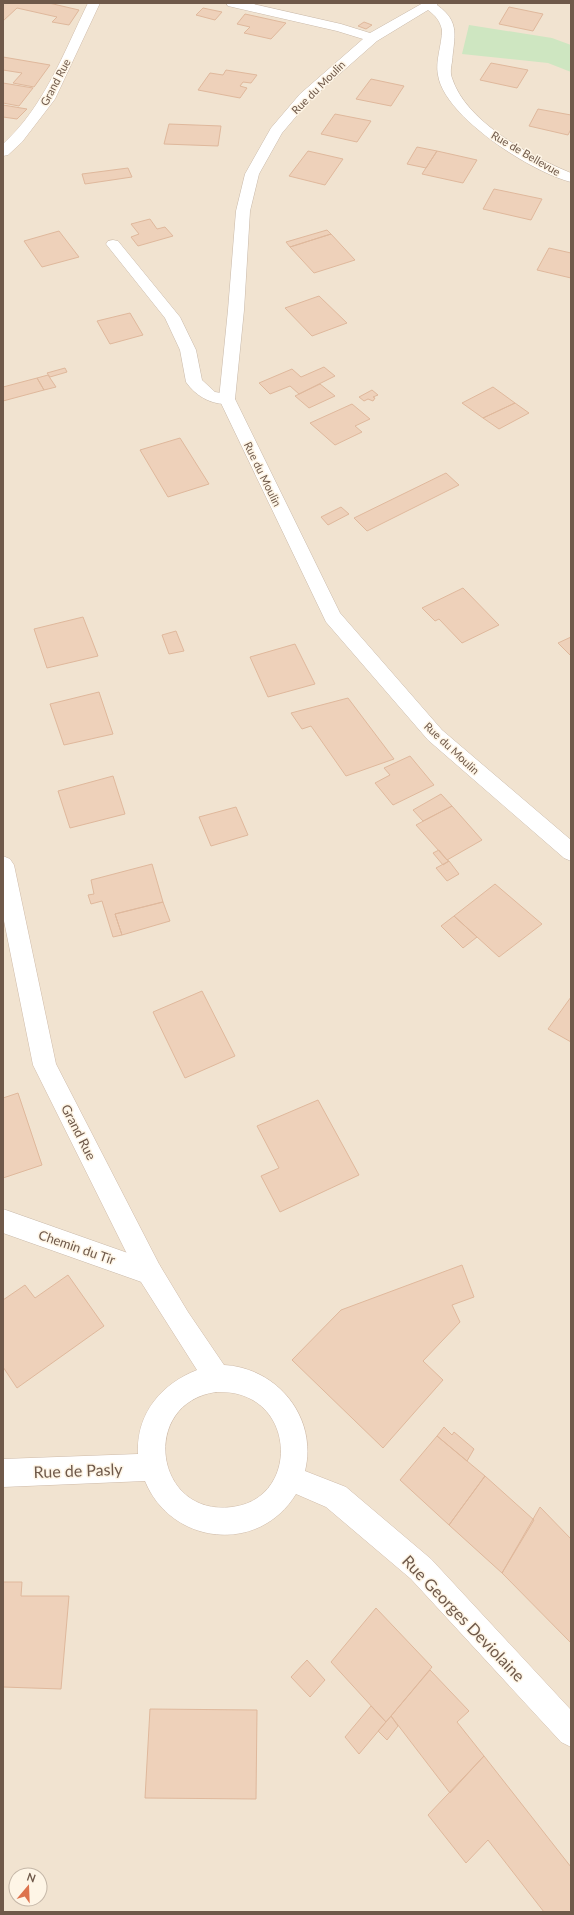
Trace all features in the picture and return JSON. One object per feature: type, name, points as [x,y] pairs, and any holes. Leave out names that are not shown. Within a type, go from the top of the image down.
[{"type":"street","name":"Grand Rue","points":[[3,152],[17,138],[48,99],[94,3]]},
{"type":"street","points":[[232,3],[341,28],[372,38]]},
{"type":"street","name":"Rue du Moulin","points":[[431,4],[385,29],[372,38],[305,97],[276,131],[252,174],[243,211],[236,310],[226,399],[333,617],[435,735],[571,852]]},
{"type":"street","name":"Rue de Bellevue","points":[[431,4],[446,18],[450,33],[444,77],[453,95],[474,121],[502,141],[555,172],[571,178]]},
{"type":"street","points":[[113,244],[172,317],[188,350],[194,382],[210,396],[226,399]]},
{"type":"street","name":"Grand Rue","points":[[3,865],[45,1065],[150,1273],[179,1321],[216,1376]]},
{"type":"street","name":"Chemin du Tir","points":[[3,1221],[150,1273]]},
{"type":"street","points":[[216,1376],[240,1378],[262,1388],[280,1404],[291,1426],[293,1452],[288,1477],[274,1500],[254,1516],[229,1523],[203,1522],[180,1510],[163,1491],[153,1467],[152,1442],[159,1418],[173,1398],[194,1383],[216,1376]]},
{"type":"street","name":"Rue de Pasly","points":[[3,1473],[153,1467]]},
{"type":"street","name":"Rue Georges Deviolaine","points":[[288,1477],[336,1497],[421,1569],[571,1732]]},
{"type":"shaded area","points":[[3,3],[571,3],[571,1912],[3,1912]]},
{"type":"green space","points":[[469,25],[552,38],[571,45],[571,72],[548,63],[462,54]]},
{"type":"building","points":[[3,3],[49,3],[79,10],[69,25],[52,22],[57,17],[17,8],[3,21]]},
{"type":"building","points":[[509,7],[543,14],[533,31],[499,24]]},
{"type":"building","points":[[203,8],[222,12],[215,20],[196,15]]},
{"type":"building","points":[[245,14],[286,23],[271,39],[244,33],[250,27],[237,24]]},
{"type":"building","points":[[364,22],[372,25],[366,29],[358,26]]},
{"type":"building","points":[[3,57],[50,65],[34,87],[13,83],[22,73],[3,70]]},
{"type":"building","points":[[491,63],[528,70],[517,88],[480,80]]},
{"type":"building","points":[[226,70],[257,75],[251,83],[243,82],[240,86],[247,88],[240,98],[198,90],[210,73],[223,75]]},
{"type":"building","points":[[371,79],[404,86],[391,106],[356,99]]},
{"type":"building","points":[[3,83],[33,88],[19,106],[3,103]]},
{"type":"building","points":[[3,105],[27,109],[17,119],[3,117]]},
{"type":"building","points":[[538,109],[571,115],[571,129],[568,135],[529,126]]},
{"type":"building","points":[[335,114],[371,121],[357,142],[321,134]]},
{"type":"building","points":[[169,124],[221,126],[218,146],[164,144]]},
{"type":"building","points":[[417,147],[437,151],[426,168],[407,164]]},
{"type":"building","points":[[308,151],[343,159],[325,185],[289,176]]},
{"type":"building","points":[[437,151],[477,160],[463,183],[422,174]]},
{"type":"building","points":[[128,168],[132,177],[85,184],[82,174]]},
{"type":"building","points":[[494,189],[542,199],[531,220],[483,209]]},
{"type":"building","points":[[150,219],[157,229],[165,227],[173,236],[138,246],[131,237],[139,234],[131,224]]},
{"type":"building","points":[[327,230],[331,234],[290,247],[286,242]]},
{"type":"building","points":[[59,231],[79,257],[42,267],[24,241]]},
{"type":"building","points":[[331,234],[355,260],[314,273],[290,247]]},
{"type":"building","points":[[549,248],[571,253],[571,278],[537,270]]},
{"type":"building","points":[[319,296],[347,323],[312,336],[285,308]]},
{"type":"building","points":[[130,313],[143,335],[110,344],[97,321]]},
{"type":"building","points":[[324,367],[335,376],[299,394],[290,386],[270,394],[259,383],[292,369],[301,377]]},
{"type":"building","points":[[65,368],[67,372],[50,377],[47,373]]},
{"type":"building","points":[[48,375],[56,387],[44,390],[37,378]]},
{"type":"building","points":[[37,378],[44,390],[3,401],[3,387]]},
{"type":"building","points":[[320,384],[335,396],[309,408],[295,396]]},
{"type":"building","points":[[493,387],[515,403],[483,418],[462,403]]},
{"type":"building","points":[[372,390],[378,395],[373,397],[375,398],[373,401],[368,399],[364,401],[359,397]]},
{"type":"building","points":[[515,403],[529,413],[499,429],[483,418]]},
{"type":"building","points":[[352,404],[370,419],[355,426],[362,432],[335,445],[310,423]]},
{"type":"building","points":[[180,438],[209,484],[168,497],[140,450]]},
{"type":"building","points":[[446,473],[459,485],[367,531],[354,518]]},
{"type":"building","points":[[341,507],[349,514],[328,525],[321,517]]},
{"type":"building","points":[[463,588],[499,625],[462,643],[439,619],[435,621],[422,608]]},
{"type":"building","points":[[83,617],[98,656],[47,668],[34,629]]},
{"type":"building","points":[[176,631],[184,651],[169,654],[162,635]]},
{"type":"building","points":[[571,637],[571,656],[558,643]]},
{"type":"building","points":[[295,644],[315,684],[268,697],[250,657]]},
{"type":"building","points":[[99,692],[113,734],[64,745],[50,704]]},
{"type":"building","points":[[348,698],[394,759],[346,776],[311,726],[302,729],[291,713]]},
{"type":"building","points":[[410,756],[434,785],[393,805],[375,783],[390,775],[384,768]]},
{"type":"building","points":[[113,776],[125,814],[70,828],[58,791]]},
{"type":"building","points":[[441,794],[452,806],[423,821],[413,810]]},
{"type":"building","points":[[452,806],[482,840],[447,860],[416,825]]},
{"type":"building","points":[[236,807],[248,835],[211,846],[199,817]]},
{"type":"building","points":[[439,850],[449,861],[443,865],[433,853]]},
{"type":"building","points":[[449,861],[459,874],[447,881],[436,868]]},
{"type":"building","points":[[152,864],[163,902],[115,914],[122,935],[113,937],[102,901],[91,904],[88,895],[94,894],[91,880]]},
{"type":"building","points":[[495,884],[542,924],[499,957],[454,916]]},
{"type":"building","points":[[163,902],[170,921],[122,935],[115,914]]},
{"type":"building","points":[[454,916],[477,937],[463,948],[441,926]]},
{"type":"building","points":[[202,991],[235,1056],[185,1078],[153,1012]]},
{"type":"building","points":[[571,997],[571,1042],[548,1029]]},
{"type":"building","points":[[18,1093],[42,1165],[3,1178],[3,1098]]},
{"type":"building","points":[[318,1100],[359,1175],[280,1212],[261,1176],[279,1168],[257,1126]]},
{"type":"building","points":[[462,1265],[474,1297],[452,1305],[460,1322],[423,1361],[443,1380],[383,1448],[292,1360],[341,1310]]},
{"type":"building","points":[[68,1275],[104,1326],[17,1388],[3,1367],[3,1300],[25,1285],[35,1298]]},
{"type":"building","points":[[444,1427],[452,1435],[454,1432],[474,1449],[467,1461],[437,1436]]},
{"type":"building","points":[[437,1436],[485,1476],[449,1525],[400,1480]]},
{"type":"building","points":[[485,1476],[534,1520],[502,1573],[449,1525]]},
{"type":"building","points":[[540,1507],[571,1539],[571,1643],[502,1573]]},
{"type":"building","points":[[3,1582],[22,1582],[21,1596],[69,1596],[61,1689],[3,1687]]},
{"type":"building","points":[[376,1608],[432,1667],[386,1722],[331,1662]]},
{"type":"building","points":[[307,1660],[325,1680],[310,1697],[291,1677]]},
{"type":"building","points":[[430,1670],[469,1711],[457,1722],[484,1756],[450,1793],[391,1716]]},
{"type":"building","points":[[371,1706],[386,1722],[359,1754],[345,1737]]},
{"type":"building","points":[[150,1709],[257,1710],[256,1799],[145,1798]]},
{"type":"building","points":[[391,1716],[398,1726],[387,1740],[378,1731]]},
{"type":"building","points":[[484,1756],[571,1867],[571,1912],[544,1912],[488,1840],[466,1863],[428,1815]]}]
